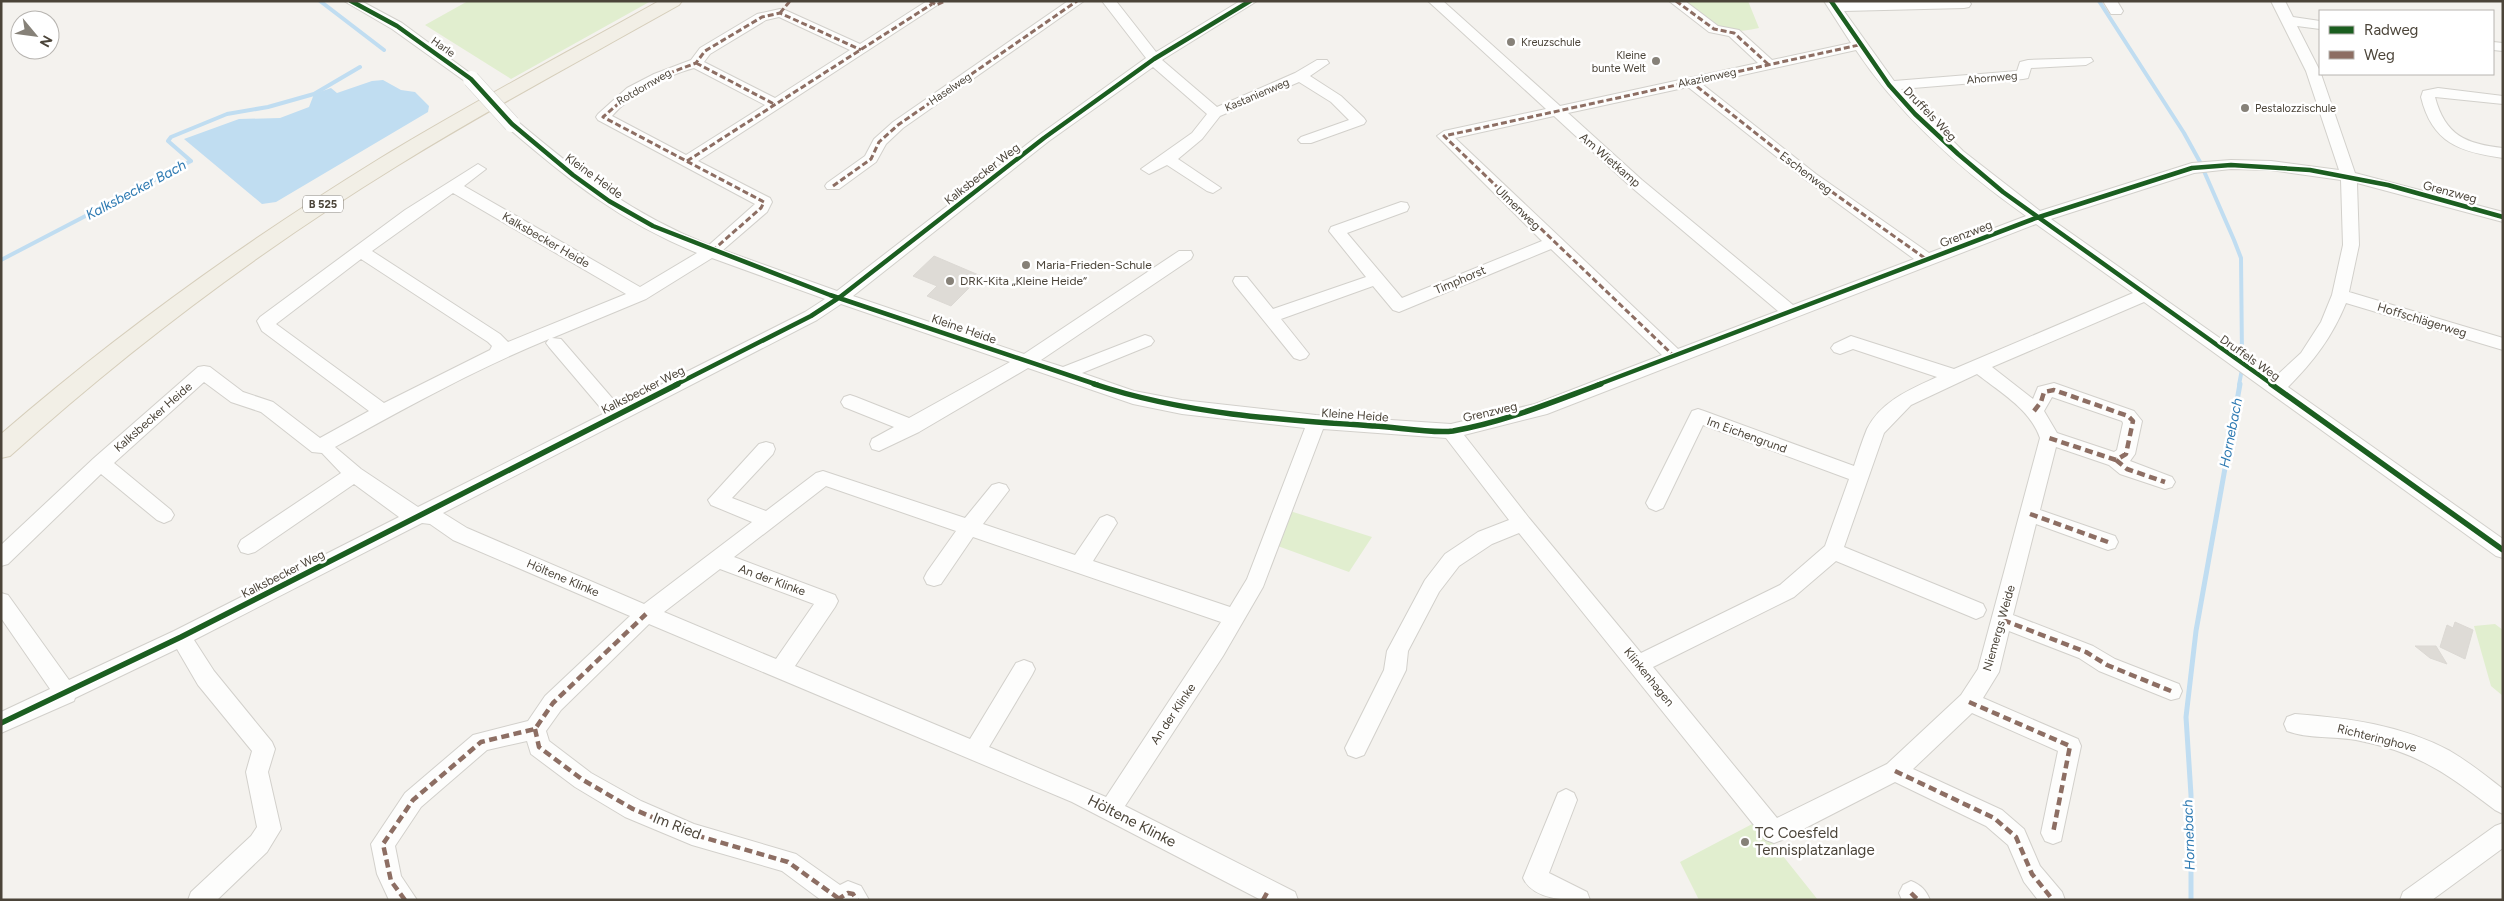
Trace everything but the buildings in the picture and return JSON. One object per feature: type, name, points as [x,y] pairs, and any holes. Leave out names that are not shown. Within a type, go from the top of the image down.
[{"type":"main road","name":"B 525","points":[[1,449],[100,366],[225,271],[288,227],[471,114],[673,1]]},
{"type":"street","name":"Harle","points":[[351,1],[397,26],[471,79],[512,124]]},
{"type":"street","points":[[790,1],[780,13],[861,50]]},
{"type":"street","name":"Haselweg","points":[[833,186],[871,159],[879,142],[898,125],[1077,1]]},
{"type":"street","name":"Kastanienweg","points":[[1109,1],[1154,59],[1215,113]]},
{"type":"street","name":"Kalksbecker Weg","points":[[1,723],[66,694],[811,316],[840,298],[1044,138],[1154,59],[1250,1]]},
{"type":"street","name":"Am Wietkamp","points":[[1435,1],[1555,112],[1636,183],[1790,312]]},
{"type":"street","points":[[1676,1],[1714,29],[1734,33],[1769,65]]},
{"type":"street","points":[[2276,388],[2306,356],[2329,323],[2340,295],[2351,245],[2349,177],[2313,72],[2278,1]]},
{"type":"street","points":[[687,161],[936,2]]},
{"type":"street","points":[[1832,4],[1964,4]]},
{"type":"street","name":"Druffels Weg","points":[[1832,4],[1858,45],[1890,86],[1953,151],[2036,218],[2503,550]]},
{"type":"street","name":"Rotdornweg","points":[[712,251],[761,208],[764,202],[603,118],[611,106],[648,84],[677,67],[696,63],[706,51],[762,17],[780,13]]},
{"type":"street","points":[[2289,21],[2319,24]]},
{"type":"street","name":"Akazienweg","points":[[1555,112],[1858,45]]},
{"type":"street","name":"Ahornweg","points":[[1890,86],[2023,75],[2025,65],[2028,64],[2086,61]]},
{"type":"street","points":[[696,63],[774,104]]},
{"type":"street","name":"Kastanienweg","points":[[1149,169],[1168,160],[1197,136],[1215,113],[1300,76],[1322,63]]},
{"type":"street","name":"Kastanienweg","points":[[1300,76],[1336,99],[1359,121],[1306,140]]},
{"type":"street","name":"Eschenweg","points":[[1690,81],[1804,172],[1926,259]]},
{"type":"street","points":[[2503,100],[2438,92],[2428,94],[2442,131],[2450,139],[2467,147],[2503,153]]},
{"type":"street","name":"Ulmenweg","points":[[1555,112],[1444,136],[1675,356]]},
{"type":"street","name":"Kleine Heide","points":[[512,124],[609,201],[653,226],[712,251],[840,298],[1062,374],[1133,397],[1182,407],[1316,422],[1451,431]]},
{"type":"street","points":[[1168,160],[1213,188]]},
{"type":"street","name":"Grenzweg","points":[[1451,431],[1514,418],[1541,409],[2036,218],[2192,168],[2214,165],[2292,167],[2349,177],[2503,217]]},
{"type":"street","points":[[383,412],[268,327],[266,321],[360,251],[478,169]]},
{"type":"street","name":"Kalksbecker Heide","points":[[453,186],[640,295]]},
{"type":"street","name":"Timphorst","points":[[1401,207],[1337,231],[1399,306],[1554,242]]},
{"type":"street","points":[[360,251],[494,338],[501,345],[498,353]]},
{"type":"street","name":"Kalksbecker Heide","points":[[1,558],[101,463],[204,372],[238,397],[267,407],[319,447],[428,387],[493,358],[498,353],[640,295],[712,251]]},
{"type":"street","points":[[879,444],[1026,361],[1185,255]]},
{"type":"street","points":[[1270,316],[1377,279]]},
{"type":"street","points":[[1241,281],[1300,354]]},
{"type":"street","points":[[1639,664],[1787,591],[1833,551],[1876,430],[1889,414],[1905,400],[1955,376],[2144,295]]},
{"type":"street","name":"Hoffschlägerweg","points":[[2340,295],[2503,344]]},
{"type":"street","points":[[1062,374],[1145,341]]},
{"type":"street","name":"Kalksbecker Weg","points":[[555,342],[617,415]]},
{"type":"street","points":[[1840,348],[1851,342],[1955,376]]},
{"type":"street","points":[[1980,366],[2034,411],[2047,428],[2049,438],[2116,460],[2127,469],[2165,482]]},
{"type":"street","points":[[2034,411],[2041,402],[2044,392],[2054,390],[2128,416],[2133,421],[2126,454],[2116,460]]},
{"type":"street","points":[[850,402],[912,427]]},
{"type":"street","name":"Im Eichengrund","points":[[1656,503],[1698,416],[1859,475]]},
{"type":"street","name":"An der Klinke","points":[[1110,810],[1236,618],[1256,581],[1268,554],[1316,422]]},
{"type":"street","name":"Klinkenhagen","points":[[1451,431],[1522,523],[1639,664],[1774,832]]},
{"type":"street","name":"Niemergs Weide","points":[[1774,832],[1896,771],[1969,702],[1988,672],[2049,438]]},
{"type":"street","points":[[766,449],[718,500],[767,520]]},
{"type":"street","name":"Höltene Klinke","points":[[331,453],[354,474],[410,514],[434,517],[460,534],[646,614],[1080,795],[1272,897]]},
{"type":"street","name":"Kalksbecker Heide","points":[[101,463],[164,515]]},
{"type":"street","points":[[248,546],[354,474]]},
{"type":"street","name":"An der Klinke","points":[[646,614],[823,478],[970,526],[1236,618]]},
{"type":"street","points":[[934,578],[970,526],[999,490]]},
{"type":"street","points":[[2030,514],[2108,542]]},
{"type":"street","points":[[1080,564],[1107,523]]},
{"type":"street","points":[[1356,748],[1395,670],[1398,651],[1432,586],[1452,560],[1485,538],[1522,523]]},
{"type":"street","points":[[1833,551],[1976,610]]},
{"type":"street","name":"An der Klinke","points":[[716,559],[828,601],[780,670]]},
{"type":"street","points":[[1,602],[66,694]]},
{"type":"street","points":[[405,900],[394,890],[387,870],[383,844],[413,800],[481,742],[535,729],[554,703],[646,614]]},
{"type":"street","points":[[2003,620],[2086,652],[2107,665],[2171,691]]},
{"type":"street","points":[[181,636],[206,678],[264,749],[257,772],[269,829],[258,844],[200,900]]},
{"type":"street","points":[[974,752],[1024,669]]},
{"type":"street","points":[[1969,702],[2070,746],[2053,833]]},
{"type":"street","name":"Richteringhove","points":[[2295,724],[2334,726],[2424,750],[2455,767],[2503,803]]},
{"type":"street","name":"Im Ried","points":[[535,729],[539,747],[583,780],[625,804],[692,834],[788,862],[844,899]]},
{"type":"street","points":[[1896,771],[1994,818],[2008,828],[2016,837],[2032,874],[2051,899]]},
{"type":"street","points":[[1566,800],[1535,878],[1578,900]]},
{"type":"street","points":[[2412,900],[2503,834]]},
{"type":"green space","points":[[468,1],[651,1],[511,79],[425,25]]},
{"type":"green space","points":[[1677,1],[1748,1],[1759,28],[1733,31],[1715,28]]},
{"type":"green space","points":[[1290,511],[1372,537],[1349,572],[1275,545]]},
{"type":"green space","points":[[2495,624],[2503,630],[2503,696],[2491,686],[2474,626]]},
{"type":"green space","name":"TC Coesfeld Tennisplatzanlage","points":[[1756,822],[1818,900],[1699,900],[1680,862]]},
{"type":"water","points":[[383,80],[401,90],[415,92],[429,106],[428,112],[276,202],[262,204],[184,139],[239,119],[280,118],[309,107],[314,94],[331,88],[337,93],[372,81]]},
{"type":"waterway","name":"Kalksbecker Bach","points":[[320,1],[384,50]]},
{"type":"waterway","name":"Hornebach","points":[[2099,1],[2184,133],[2200,162],[2234,240],[2241,258],[2242,358]]},
{"type":"waterway","name":"Kalksbecker Bach","points":[[1,260],[191,161],[168,141],[171,137],[227,114],[268,107],[314,94],[360,67]]},
{"type":"waterway","name":"Hornebach","points":[[2239,385],[2242,369]]},
{"type":"waterway","name":"Hornebach","points":[[2191,900],[2191,795],[2186,717],[2196,631],[2240,384]]},
{"type":"marked path","points":[[780,13],[790,1]]},
{"type":"marked path","points":[[930,1],[936,5],[945,1]]},
{"type":"marked path","points":[[833,186],[871,159],[879,142],[898,125],[1077,1]]},
{"type":"marked path","points":[[1676,1],[1714,29],[1734,33],[1769,65]]},
{"type":"marked path","points":[[687,161],[932,4]]},
{"type":"marked path","points":[[712,251],[761,208],[764,202],[603,117],[611,108],[633,91],[672,71],[696,63],[705,51],[762,17],[780,13],[861,50]]},
{"type":"marked path","points":[[1675,357],[1494,186],[1444,136],[1859,45]]},
{"type":"marked path","points":[[696,63],[774,104]]},
{"type":"marked path","points":[[1690,81],[1811,177],[1926,259]]},
{"type":"marked path","points":[[2034,411],[2041,402],[2044,392],[2054,390],[2128,416],[2133,421],[2126,454],[2116,460],[2049,438]]},
{"type":"marked path","points":[[2116,460],[2127,469],[2165,482]]},
{"type":"marked path","points":[[2030,514],[2108,542]]},
{"type":"marked path","points":[[405,900],[391,881],[383,844],[413,800],[481,742],[535,729],[553,703],[646,614]]},
{"type":"marked path","points":[[2003,620],[2086,652],[2107,665],[2171,691]]},
{"type":"marked path","points":[[1969,702],[2070,746],[2053,833]]},
{"type":"marked path","points":[[535,729],[539,747],[583,780],[633,809],[692,834],[788,862],[838,898]]},
{"type":"marked path","points":[[1895,771],[1994,818],[2016,837],[2032,874],[2053,900]]},
{"type":"marked path","points":[[1263,900],[1268,891]]},
{"type":"marked path","points":[[837,900],[848,893],[853,894],[857,900]]},
{"type":"marked path","points":[[1911,893],[1918,900]]},
{"type":"cycle path","points":[[351,1],[397,26],[471,79],[512,124],[573,175],[609,201],[653,226],[697,245],[830,295],[1133,397],[1182,407],[1316,422],[1451,431],[1514,417],[2036,218],[2192,168],[2231,165],[2271,165],[2349,176],[2427,195],[2503,217]]},
{"type":"cycle path","points":[[1,723],[181,637],[811,316],[840,297],[1044,138],[1154,59],[1250,1]]},
{"type":"cycle path","points":[[1831,1],[1873,65],[1902,100],[1943,142],[1988,180],[2503,550]]},
{"type":"place","name":"Kreuzschule","points":[[1511,42]]},
{"type":"place","name":"Kleine bunte Welt","points":[[1656,61]]},
{"type":"place","name":"Pestalozzischule","points":[[2245,108]]},
{"type":"place","name":"Maria-Frieden-Schule","points":[[1026,265]]},
{"type":"place","name":"DRK-Kita „Kleine Heide“","points":[[950,281]]},
{"type":"place","name":"TC Coesfeld Tennisplatzanlage","points":[[1745,842]]}]
